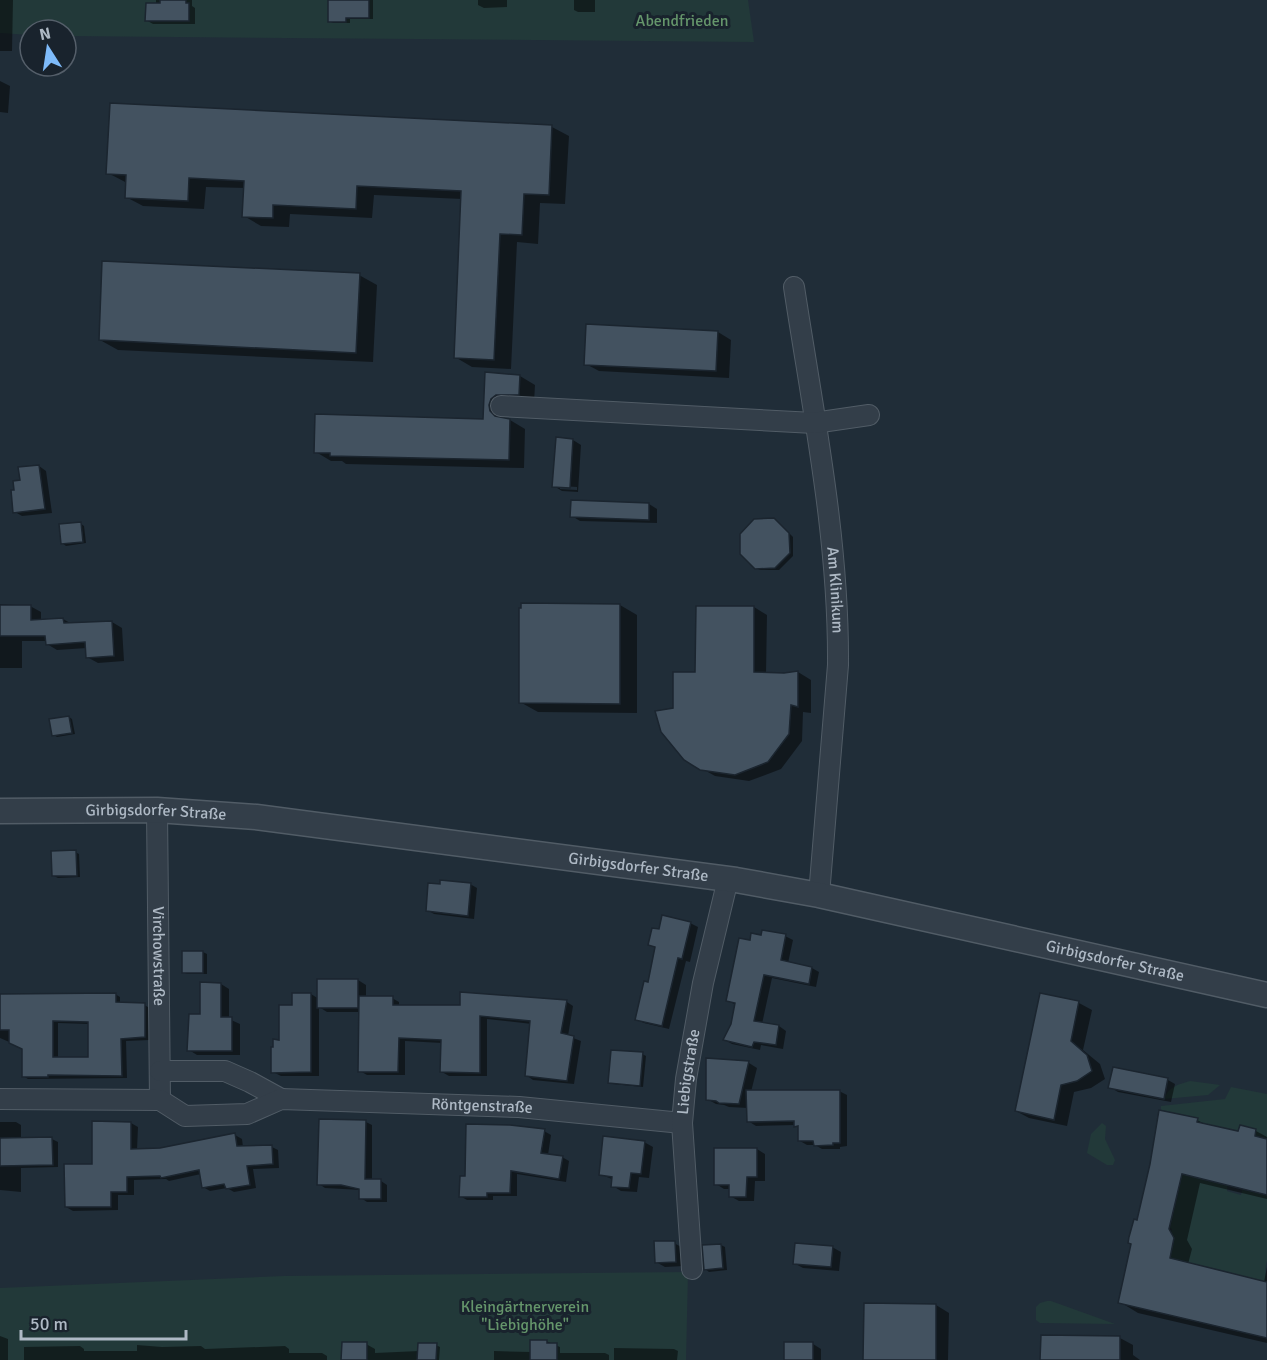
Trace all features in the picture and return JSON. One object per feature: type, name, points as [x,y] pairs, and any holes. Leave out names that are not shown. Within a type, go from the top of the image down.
[{"type":"street","name":"Am Klinikum","points":[[794,287],[827,501],[838,634],[838,665],[819,895]]},
{"type":"street","points":[[501,406],[814,423],[869,415]]},
{"type":"street","name":"Girbigsdorfer Straße","points":[[0,811],[157,810],[256,818],[728,879],[819,895],[1267,995]]},
{"type":"street","name":"Virchowstraße","points":[[157,810],[160,1100]]},
{"type":"street","name":"Liebigstraße","points":[[692,1269],[682,1123],[686,1079],[703,983],[728,879]]},
{"type":"street","name":"Röntgenstraße","points":[[160,1071],[225,1071],[281,1099],[519,1107],[682,1123]]},
{"type":"street","points":[[0,1099],[160,1100]]},
{"type":"street","name":"Röntgenstraße","points":[[160,1100],[185,1116],[247,1114],[281,1099]]},
{"type":"green space","name":"Abendfrieden","points":[[0,0],[748,0],[754,42],[78,36],[78,18],[18,18],[18,34],[0,33]]},
{"type":"green space","points":[[1190,1081],[1220,1085],[1208,1095],[1164,1099],[1171,1089]]},
{"type":"green space","points":[[1231,1087],[1267,1094],[1267,1139],[1255,1136],[1256,1129],[1240,1125],[1238,1131],[1193,1139],[1197,1118],[1161,1110],[1161,1106],[1225,1099]]},
{"type":"green space","points":[[1102,1123],[1106,1126],[1105,1139],[1115,1160],[1113,1165],[1107,1165],[1087,1153],[1091,1134]]},
{"type":"green space","points":[[1183,1172],[1228,1183],[1227,1191],[1241,1195],[1243,1187],[1267,1195],[1265,1285],[1214,1268],[1162,1262],[1168,1248],[1173,1245],[1174,1238],[1170,1228]]},
{"type":"green space","name":"Kleingärtnerverein \"Liebighöhe\"","points":[[688,1272],[686,1360],[0,1360],[0,1288],[284,1276]]},
{"type":"green space","points":[[1047,1301],[1115,1324],[1040,1323],[1036,1320],[1036,1307]]},
{"type":"building","points":[[160,0],[186,0],[186,3],[189,3],[189,21],[145,21],[146,3],[160,3]]},
{"type":"building","points":[[328,0],[369,0],[369,18],[346,18],[346,22],[328,22]]},
{"type":"building","points":[[110,103],[552,125],[549,195],[524,194],[522,235],[500,234],[494,360],[454,358],[461,191],[357,186],[356,209],[273,205],[273,218],[242,217],[244,181],[189,178],[188,201],[125,198],[126,175],[106,174]]},
{"type":"building","points":[[102,261],[360,273],[356,353],[99,340]]},
{"type":"building","points":[[586,324],[718,331],[716,371],[584,365]]},
{"type":"building","points":[[485,372],[520,375],[519,395],[496,395],[491,399],[489,405],[490,411],[495,416],[510,419],[509,460],[330,456],[330,453],[314,453],[315,414],[483,419]]},
{"type":"building","points":[[556,437],[573,439],[570,488],[552,487]]},
{"type":"building","points":[[39,465],[45,509],[13,513],[11,490],[14,490],[13,481],[20,480],[18,467]]},
{"type":"building","points":[[571,500],[649,503],[649,520],[570,517]]},
{"type":"building","points":[[774,518],[789,533],[790,553],[775,568],[755,569],[740,554],[740,534],[754,519]]},
{"type":"building","points":[[81,522],[83,542],[61,544],[59,524]]},
{"type":"building","points":[[521,603],[620,604],[620,704],[519,703],[519,608],[521,608]]},
{"type":"building","points":[[0,605],[31,605],[31,620],[63,618],[64,623],[112,621],[114,656],[86,658],[85,642],[46,645],[45,636],[0,636]]},
{"type":"building","points":[[696,606],[754,606],[754,672],[798,671],[798,707],[791,705],[789,734],[768,762],[735,775],[700,770],[684,760],[661,732],[655,711],[673,708],[673,672],[695,672]]},
{"type":"building","points":[[69,716],[72,733],[52,736],[49,719]]},
{"type":"building","points":[[76,850],[77,876],[52,876],[51,851]]},
{"type":"building","points":[[440,880],[471,883],[468,916],[426,911],[428,883],[440,884]]},
{"type":"building","points":[[662,915],[691,922],[682,959],[678,958],[662,1026],[635,1020],[644,981],[648,982],[655,947],[648,945],[652,928],[659,929]]},
{"type":"building","points":[[762,930],[786,934],[781,960],[812,967],[809,984],[764,975],[754,1021],[779,1025],[776,1045],[754,1042],[752,1047],[723,1040],[731,1024],[735,1003],[726,1001],[739,938],[750,940],[751,933],[761,935]]},
{"type":"building","points":[[182,951],[203,951],[203,973],[182,973]]},
{"type":"building","points":[[317,979],[358,979],[358,1008],[317,1008]]},
{"type":"building","points":[[200,982],[221,983],[221,1017],[232,1017],[232,1051],[187,1051],[189,1014],[200,1014]]},
{"type":"building","points":[[460,992],[567,1000],[561,1033],[574,1036],[567,1081],[525,1076],[530,1021],[480,1016],[480,1073],[440,1072],[441,1040],[399,1038],[398,1072],[358,1072],[359,996],[393,996],[393,1005],[460,1005]]},
{"type":"building","points":[[116,993],[116,1002],[145,1003],[145,1037],[121,1039],[122,1076],[22,1077],[22,1049],[9,1043],[9,1030],[0,1030],[0,994]],"holes":[[[53,1021],[88,1022],[88,1057],[53,1057]]]},
{"type":"building","points":[[292,993],[311,993],[311,1072],[271,1073],[271,1047],[273,1047],[273,1039],[279,1040],[279,1005],[292,1005]]},
{"type":"building","points":[[1040,993],[1079,1001],[1071,1041],[1087,1055],[1092,1071],[1077,1081],[1061,1085],[1054,1120],[1015,1111]]},
{"type":"building","points":[[611,1050],[643,1052],[640,1086],[608,1083]]},
{"type":"building","points":[[706,1058],[749,1061],[739,1104],[706,1100]]},
{"type":"building","points":[[1113,1067],[1168,1078],[1164,1099],[1108,1088]]},
{"type":"building","points":[[746,1090],[840,1090],[840,1143],[814,1146],[813,1141],[798,1141],[798,1126],[794,1127],[794,1121],[747,1122]]},
{"type":"building","points":[[1159,1110],[1198,1118],[1197,1122],[1238,1131],[1240,1125],[1256,1129],[1255,1136],[1267,1139],[1267,1195],[1182,1174],[1169,1229],[1174,1238],[1170,1258],[1267,1282],[1267,1338],[1118,1303],[1131,1244],[1128,1243],[1129,1237],[1134,1219],[1137,1220]]},
{"type":"building","points":[[319,1119],[366,1120],[365,1179],[381,1179],[381,1199],[359,1199],[359,1189],[341,1185],[317,1185]]},
{"type":"building","points":[[92,1121],[131,1122],[131,1149],[160,1148],[235,1133],[237,1146],[272,1145],[273,1164],[247,1166],[250,1185],[226,1189],[224,1184],[202,1188],[199,1170],[161,1178],[160,1176],[127,1177],[127,1192],[111,1192],[111,1207],[65,1207],[64,1164],[92,1164]]},
{"type":"building","points":[[466,1124],[545,1129],[541,1153],[563,1156],[559,1179],[511,1171],[510,1193],[487,1193],[487,1197],[459,1197],[460,1176],[465,1176]]},
{"type":"building","points":[[603,1136],[645,1141],[641,1174],[631,1173],[629,1188],[611,1187],[612,1177],[599,1175]]},
{"type":"building","points":[[52,1137],[53,1165],[0,1166],[0,1138]]},
{"type":"building","points":[[714,1148],[757,1148],[757,1177],[747,1177],[746,1197],[729,1197],[729,1185],[714,1185]]},
{"type":"building","points":[[654,1241],[675,1241],[676,1262],[655,1263]]},
{"type":"building","points":[[795,1243],[833,1246],[831,1267],[793,1264]]},
{"type":"building","points":[[721,1244],[723,1268],[704,1270],[702,1245]]},
{"type":"building","points":[[864,1303],[936,1304],[936,1360],[863,1360]]},
{"type":"building","points":[[1041,1335],[1120,1336],[1120,1360],[1040,1360]]},
{"type":"building","points":[[530,1340],[547,1340],[547,1343],[557,1343],[557,1360],[530,1360]]},
{"type":"building","points":[[342,1342],[367,1342],[367,1360],[341,1360]]},
{"type":"building","points":[[784,1342],[813,1342],[813,1360],[784,1360]]},
{"type":"building","points":[[418,1343],[437,1343],[436,1360],[417,1360]]}]
